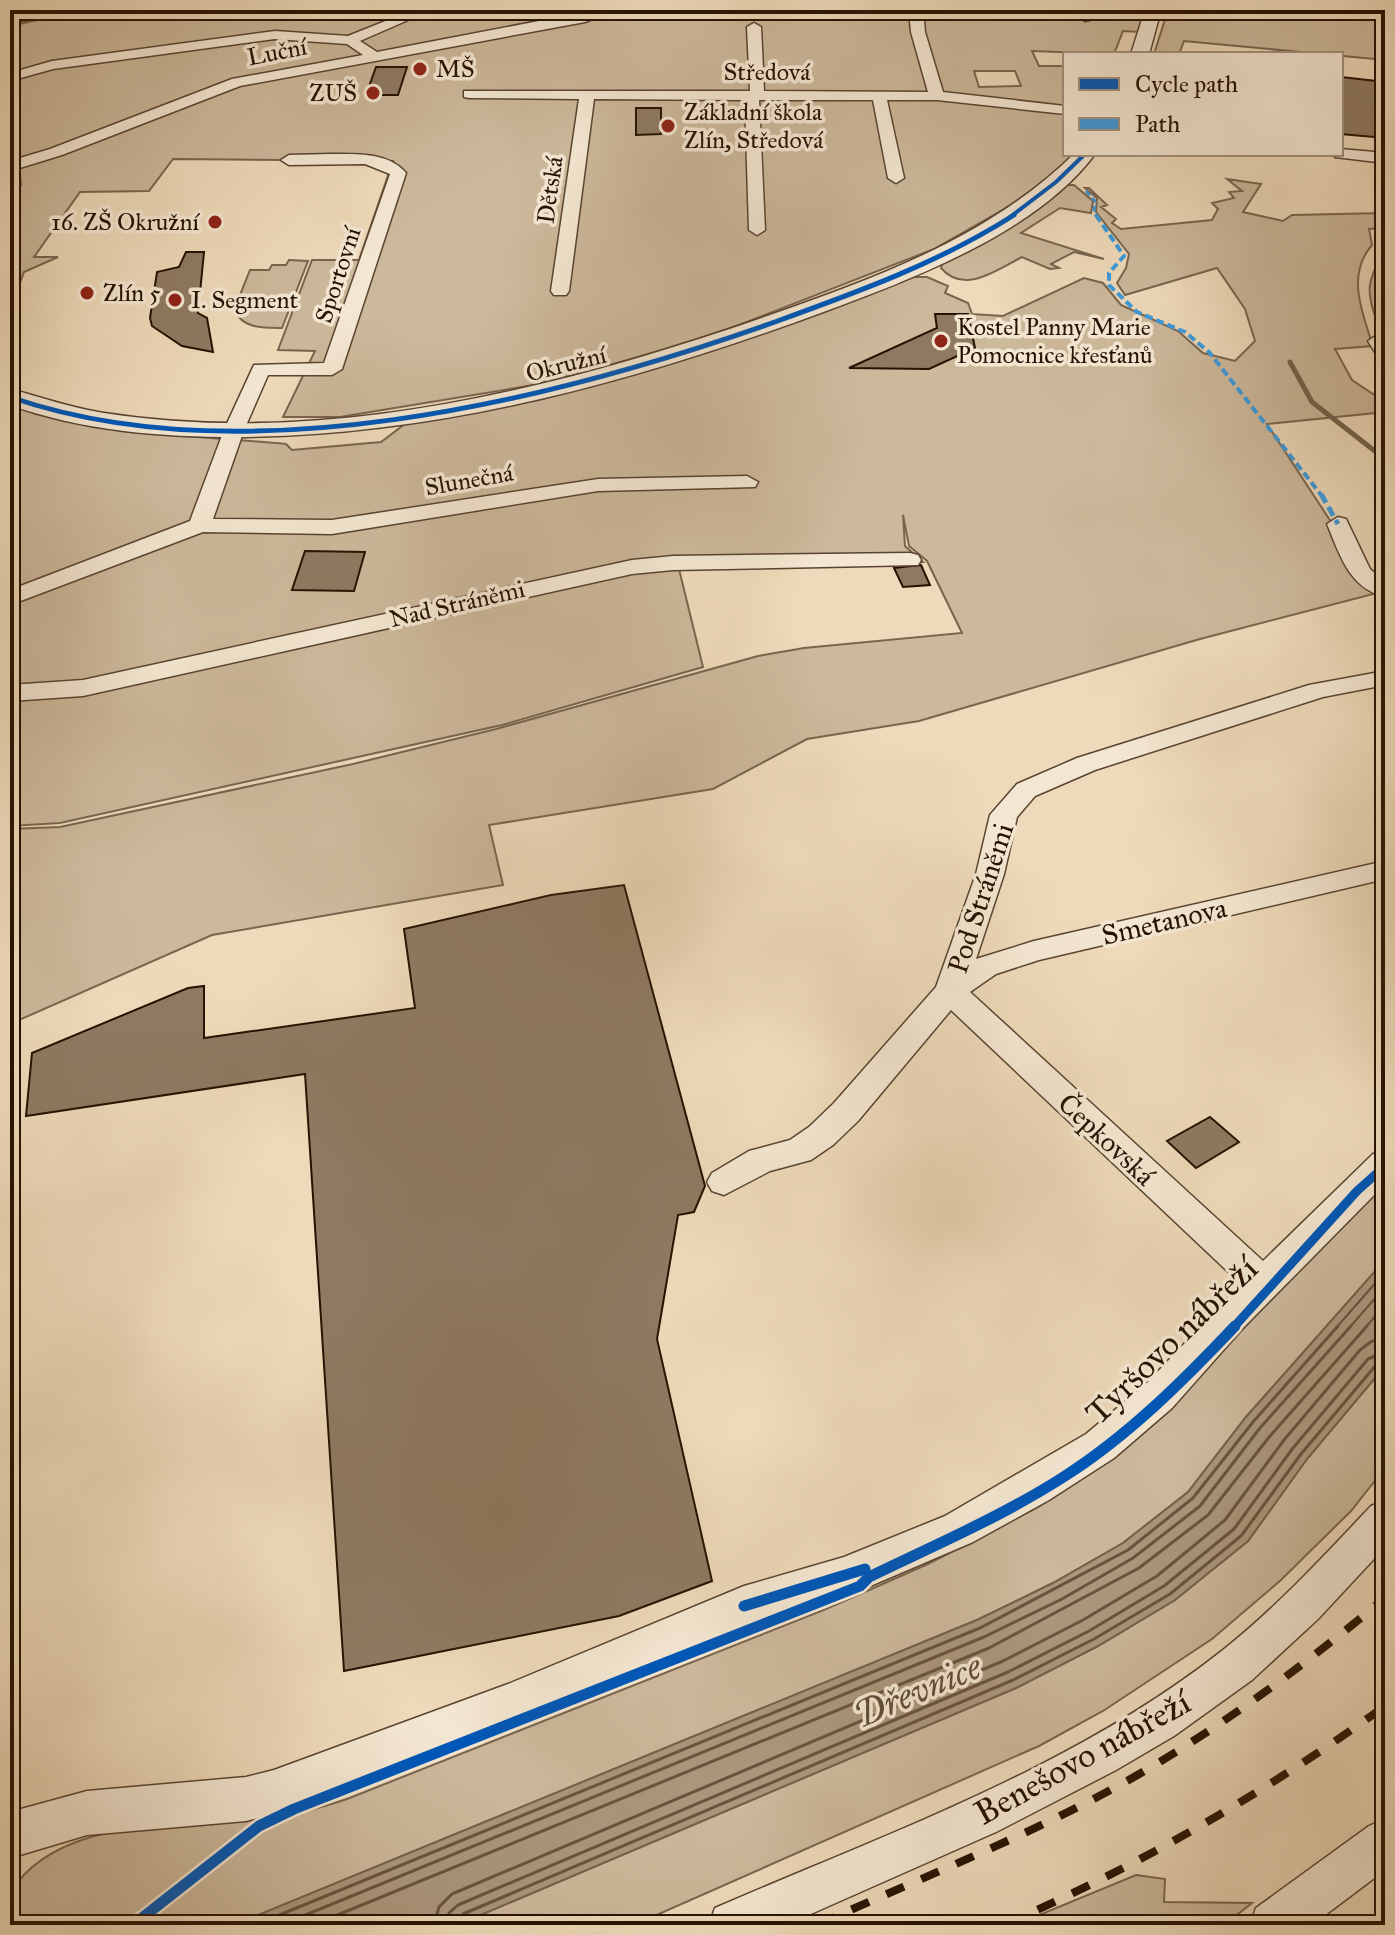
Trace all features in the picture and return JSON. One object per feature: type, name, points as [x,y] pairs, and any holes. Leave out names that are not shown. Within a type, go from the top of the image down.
[{"type":"street","points":[[10,19],[63,10]]},
{"type":"street","points":[[350,40],[424,10]]},
{"type":"street","name":"Luční","points":[[10,166],[56,152],[237,82],[580,19],[609,10]]},
{"type":"street","points":[[916,10],[919,35],[937,96]]},
{"type":"street","points":[[1141,52],[1153,10]]},
{"type":"street","points":[[754,27],[759,87],[753,97],[757,230]]},
{"type":"street","points":[[10,77],[52,65],[260,36],[305,34],[350,40],[374,56]]},
{"type":"street","name":"Středová","points":[[469,94],[587,97],[937,96],[1063,109]]},
{"type":"street","points":[[879,96],[896,178]]},
{"type":"street","name":"Dětská","points":[[560,291],[587,97]]},
{"type":"street","points":[[1343,154],[1385,158]]},
{"type":"street","name":"Okružní","points":[[10,397],[92,420],[234,430],[346,426],[457,410],[679,355],[839,298],[965,242],[1047,190],[1083,156]]},
{"type":"street","name":"Sportovní","points":[[234,430],[261,369],[332,369],[398,173],[395,167],[369,159],[289,160]]},
{"type":"street","points":[[200,525],[234,430]]},
{"type":"street","name":"Slunečná","points":[[10,598],[200,525],[332,527],[598,485],[747,482]]},
{"type":"street","points":[[1338,524],[1361,573],[1379,589],[1385,590]]},
{"type":"street","name":"Nad Stráněmi","points":[[10,693],[83,688],[648,564],[910,560]]},
{"type":"street","name":"Pod Stráněmi","points":[[724,1182],[761,1160],[799,1151],[821,1136],[846,1112],[950,991],[990,874],[1004,815],[1026,790],[1086,764],[1318,690],[1385,678]]},
{"type":"street","name":"Smetanova","points":[[950,991],[985,967],[1034,951],[1385,870]]},
{"type":"street","name":"Čepkovská","points":[[950,991],[1231,1255],[1266,1284]]},
{"type":"street","name":"Tyršovo nábřeží","points":[[10,1835],[87,1813],[246,1799],[274,1792],[508,1705],[744,1606],[847,1576],[959,1529],[1100,1446],[1159,1396],[1230,1317],[1385,1163]]},
{"type":"street","name":"Benešovo nábřeží","points":[[732,1925],[1001,1805],[1154,1722],[1215,1682],[1282,1627],[1385,1519]]},
{"type":"street","points":[[1273,1925],[1385,1842]]},
{"type":"shaded area","points":[[83,10],[1146,10],[1139,32],[1123,31],[1115,52],[1032,51],[1039,66],[1063,66],[1063,156],[1072,156],[1049,178],[1013,204],[934,249],[703,339],[564,380],[340,417],[283,417],[315,351],[278,350],[312,260],[359,260],[393,161],[173,159],[149,191],[80,192],[34,257],[58,257],[24,272],[13,301],[10,301],[10,200],[21,185],[19,165],[10,162],[10,26]],"holes":[[[974,71],[1015,71],[1021,86],[979,87]]]},
{"type":"shaded area","points":[[1168,10],[1385,10],[1385,60],[1343,56],[1343,52],[1300,52],[1184,41],[1180,52],[1155,52]]},
{"type":"shaded area","points":[[1227,179],[1261,184],[1243,212],[1283,221],[1292,215],[1385,213],[1385,334],[1371,304],[1370,290],[1384,236],[1382,228],[1369,229],[1372,245],[1364,257],[1358,281],[1361,307],[1373,346],[1335,349],[1352,380],[1385,402],[1385,412],[1267,424],[1337,531],[1385,591],[1200,639],[919,721],[807,739],[713,789],[489,825],[503,885],[212,935],[10,1024],[10,829],[60,827],[353,764],[496,729],[758,656],[804,648],[962,633],[927,561],[909,546],[903,515],[905,546],[923,562],[678,565],[703,667],[502,725],[60,823],[10,826],[10,405],[112,428],[286,444],[292,450],[381,442],[405,424],[543,399],[658,367],[914,277],[927,277],[948,286],[945,293],[968,303],[972,314],[1003,316],[1084,278],[1103,283],[1121,305],[1178,331],[1203,353],[1235,361],[1255,341],[1245,309],[1217,268],[1125,295],[1117,283],[1126,268],[1129,254],[1096,212],[1097,198],[1085,188],[1089,188],[1107,205],[1101,207],[1116,219],[1112,223],[1121,229],[1212,220],[1218,209],[1212,203],[1234,198],[1229,192],[1242,191]]},
{"type":"shaded area","points":[[1068,185],[1074,185],[1093,201],[1091,213],[1060,208],[1021,233],[1104,259],[1074,252],[1051,264],[1059,268],[1050,269],[1022,257],[981,278],[970,280],[950,276],[941,268],[943,261],[1014,222]]},
{"type":"shaded area","points":[[289,260],[308,261],[282,328],[254,326],[243,321],[234,310],[250,270],[269,270],[272,265],[286,265]]},
{"type":"shaded area","points":[[1385,1179],[1385,1260],[1246,1417],[1188,1492],[1123,1543],[1053,1583],[977,1620],[234,1925],[17,1925],[13,1912],[17,1883],[39,1862],[66,1846],[131,1828],[274,1817],[347,1799],[826,1609],[928,1564],[1040,1506],[1151,1426]]},
{"type":"shaded area","points":[[1385,1366],[1385,1468],[1351,1511],[1281,1580],[1212,1639],[1103,1711],[1039,1746],[634,1925],[457,1925],[1016,1688],[1098,1646],[1175,1600],[1248,1541],[1307,1459]]},
{"type":"shaded area","points":[[1136,1875],[1165,1879],[1164,1902],[1252,1903],[1224,1925],[1015,1925]]},
{"type":"water","name":"Dřevnice","points":[[1385,1260],[1385,1366],[1307,1459],[1248,1541],[1175,1600],[1098,1646],[1016,1688],[457,1925],[234,1925],[977,1620],[1053,1583],[1123,1543],[1188,1492],[1246,1417]]},
{"type":"building","points":[[376,67],[407,67],[398,95],[366,95]]},
{"type":"building","points":[[1343,77],[1385,82],[1385,138],[1343,134]]},
{"type":"building","points":[[636,108],[661,108],[661,134],[636,135]]},
{"type":"building","name":"I. Segment","points":[[186,252],[204,252],[198,313],[207,318],[213,352],[182,346],[152,326],[150,318],[157,272],[179,267]]},
{"type":"building","name":"Kostel Panny Marie Pomocnice křesťanů","points":[[935,314],[968,314],[975,348],[929,369],[849,368],[937,328]]},
{"type":"building","points":[[305,551],[365,552],[354,591],[292,590]]},
{"type":"building","points":[[921,565],[930,585],[903,587],[894,568]]},
{"type":"building","points":[[624,885],[705,1186],[694,1212],[678,1215],[657,1339],[712,1581],[619,1616],[344,1671],[305,1074],[26,1116],[32,1053],[188,988],[204,986],[204,1038],[415,1008],[404,929],[551,895]]},
{"type":"building","points":[[1210,1117],[1239,1142],[1196,1168],[1167,1141]]},
{"type":"waterway","points":[[1290,362],[1312,402],[1385,459]]},
{"type":"railway","points":[[817,1925],[1030,1831],[1153,1766],[1214,1728],[1385,1598]]},
{"type":"railway","points":[[1003,1925],[1103,1878],[1200,1826],[1294,1769],[1385,1706]]},
{"type":"marked path","points":[[1086,191],[1095,201],[1094,212],[1124,256],[1109,273],[1109,285],[1137,312],[1185,332],[1209,352],[1318,488],[1338,524]]},
{"type":"cycle path","points":[[10,397],[104,421],[200,429],[277,429],[354,424],[506,400],[581,382],[729,338],[916,267],[954,250],[1025,207],[1083,156]]},
{"type":"cycle path","points":[[133,1925],[259,1826],[294,1809],[860,1586],[869,1577],[984,1522],[1067,1475],[1129,1428],[1198,1364],[1357,1191],[1385,1166]]},
{"type":"cycle path","points":[[744,1606],[865,1569]]},
{"type":"place","name":"MŠ","points":[[420,69]]},
{"type":"place","name":"ZUŠ","points":[[373,93]]},
{"type":"place","name":"Základní škola Zlín, Středová","points":[[668,126]]},
{"type":"place","name":"16. ZŠ Okružní","points":[[215,222]]},
{"type":"place","name":"Zlín 5","points":[[87,293]]},
{"type":"place","name":"I. Segment","points":[[175,300]]},
{"type":"place","name":"Kostel Panny Marie Pomocnice křesťanů","points":[[941,341]]}]
